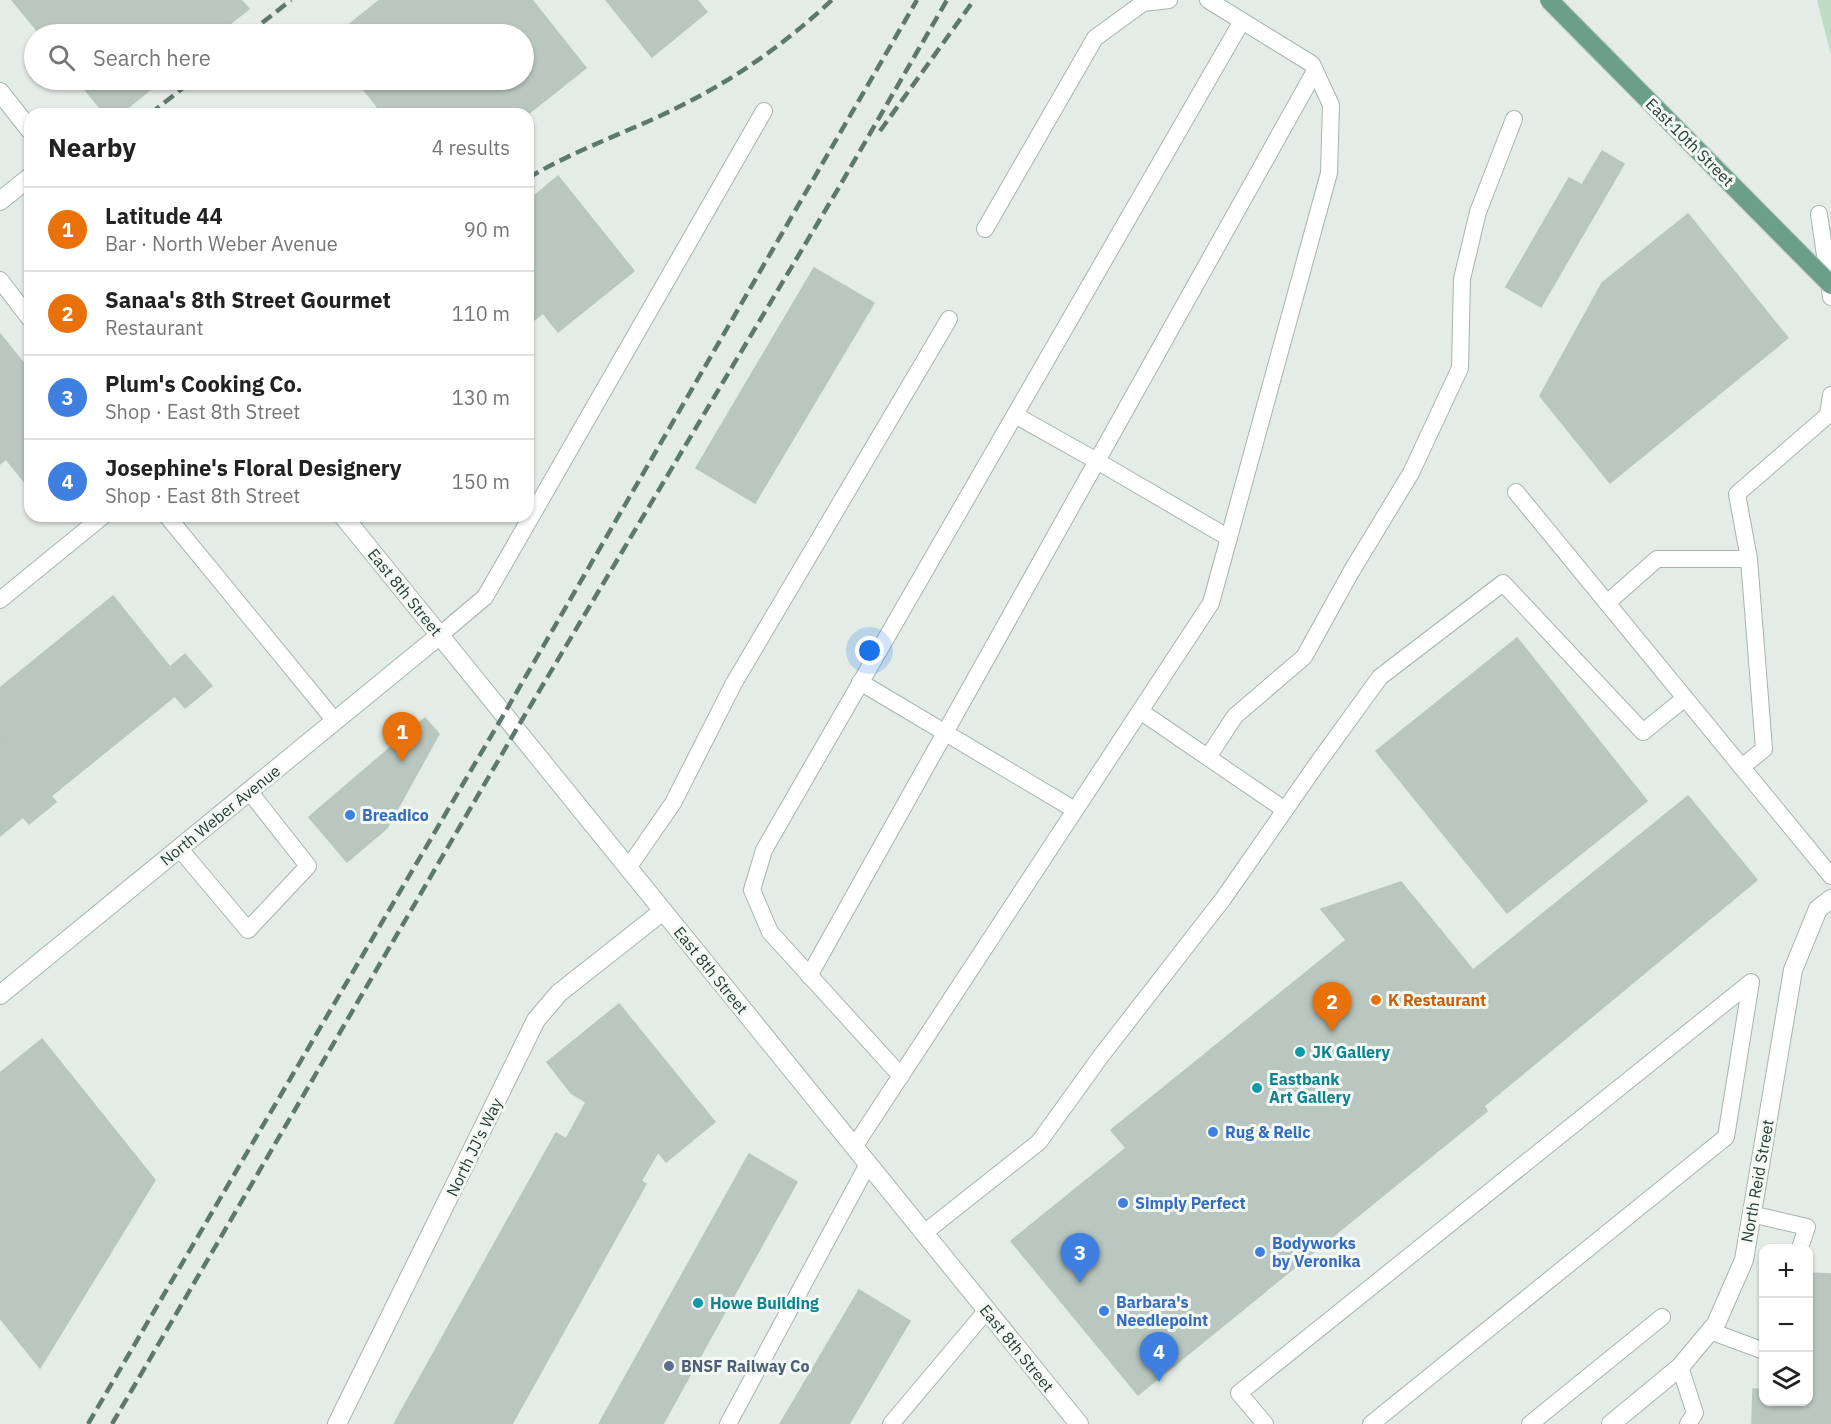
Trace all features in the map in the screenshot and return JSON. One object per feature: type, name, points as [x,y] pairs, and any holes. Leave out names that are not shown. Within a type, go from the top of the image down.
[{"type":"main road","name":"East 10th Street","points":[[1549,0],[1831,285]]},
{"type":"street","points":[[0,92],[24,122]]},
{"type":"street","points":[[0,201],[24,182]]},
{"type":"street","name":"East 8th Street","points":[[348,522],[1079,1424]]},
{"type":"street","name":"North Weber Avenue","points":[[0,995],[440,635]]},
{"type":"street","name":"North Reid Street","points":[[1611,1424],[1680,1367],[1716,1324],[1744,1260],[1793,970],[1818,909],[1831,899]]},
{"type":"street","name":"North JJ's Way","points":[[337,1424],[536,1020],[560,993],[663,911]]},
{"type":"lane","points":[[985,229],[1095,38],[1143,3],[1169,0]]},
{"type":"lane","points":[[854,1147],[1211,603],[1329,172],[1331,105],[1312,64],[1208,0]]},
{"type":"lane","points":[[901,1076],[770,932],[752,890],[764,850],[1242,21]]},
{"type":"lane","points":[[809,975],[1315,71]]},
{"type":"lane","points":[[534,512],[764,111]]},
{"type":"lane","points":[[1208,756],[1235,716],[1304,657],[1351,572],[1411,473],[1460,368],[1462,279],[1478,212],[1514,119]]},
{"type":"lane","points":[[1820,214],[1831,297]]},
{"type":"lane","points":[[0,280],[24,311]]},
{"type":"lane","points":[[628,868],[673,803],[734,683],[949,319]]},
{"type":"lane","points":[[1742,767],[1764,749],[1749,559],[1737,494],[1828,415],[1831,395]]},
{"type":"lane","points":[[1015,415],[1229,538]]},
{"type":"lane","points":[[1516,492],[1831,876]]},
{"type":"lane","points":[[0,600],[96,522]]},
{"type":"lane","points":[[172,522],[334,721]]},
{"type":"lane","points":[[440,635],[485,597],[528,522]]},
{"type":"lane","points":[[1608,603],[1657,559],[1749,559]]},
{"type":"lane","points":[[924,1233],[1039,1142],[1101,1056],[1223,898],[1380,677],[1503,583],[1643,732],[1685,698]]},
{"type":"lane","points":[[860,682],[1075,810]]},
{"type":"lane","points":[[1140,711],[1285,810]]},
{"type":"lane","points":[[179,848],[248,930],[308,866],[249,791]]},
{"type":"lane","points":[[1264,1424],[1239,1393],[1751,982],[1726,1137],[1371,1424]]},
{"type":"lane","points":[[728,1424],[868,1164]]},
{"type":"lane","points":[[1751,1214],[1807,1227],[1801,1244]]},
{"type":"lane","points":[[891,1424],[987,1310]]},
{"type":"lane","points":[[1530,1424],[1662,1317]]},
{"type":"lane","points":[[1710,1331],[1759,1349]]},
{"type":"lane","points":[[1680,1367],[1695,1413],[1688,1424]]},
{"type":"green space","points":[[1817,0],[1831,0],[1831,55]]},
{"type":"building","points":[[12,0],[241,0],[249,9],[230,24],[32,24]]},
{"type":"building","points":[[380,0],[532,0],[586,68],[534,109],[378,108],[364,90],[534,90],[534,24],[350,24]]},
{"type":"building","points":[[606,0],[697,0],[707,12],[652,57]]},
{"type":"building","points":[[85,90],[150,90],[127,108],[100,108]]},
{"type":"building","points":[[1602,151],[1624,164],[1541,307],[1506,287],[1569,178],[1582,185]]},
{"type":"building","points":[[558,176],[634,271],[558,332],[543,313],[534,320],[534,196]]},
{"type":"building","points":[[1688,214],[1788,338],[1610,483],[1540,396],[1602,283]]},
{"type":"building","points":[[814,268],[874,303],[755,503],[696,468]]},
{"type":"building","points":[[0,334],[24,364],[24,482],[6,459],[0,464]]},
{"type":"building","points":[[113,596],[170,667],[185,654],[212,686],[185,708],[175,696],[51,796],[0,734],[0,688]]},
{"type":"building","points":[[1517,638],[1647,801],[1507,913],[1376,751]]},
{"type":"building","points":[[425,718],[439,734],[387,828],[347,862],[309,817]]},
{"type":"building","points":[[0,734],[56,802],[29,824],[23,817],[0,836]]},
{"type":"building","points":[[1688,796],[1757,880],[1484,1106],[1487,1111],[1138,1395],[1011,1241],[1126,1148],[1111,1130],[1346,940],[1321,909],[1401,882],[1473,970]]},
{"type":"building","points":[[619,1004],[715,1122],[666,1162],[658,1152],[641,1181],[646,1184],[512,1424],[394,1424],[556,1133],[566,1139],[586,1102],[571,1093],[547,1062]]},
{"type":"building","points":[[42,1039],[155,1180],[40,1368],[0,1318],[0,1073]]},
{"type":"building","name":"Howe Building","points":[[749,1154],[797,1182],[663,1424],[599,1424]]},
{"type":"building","points":[[1813,1273],[1831,1274],[1831,1424],[1752,1424],[1753,1389],[1759,1390],[1759,1406],[1813,1406]]},
{"type":"building","points":[[859,1290],[910,1321],[849,1424],[780,1424]]},
{"type":"railway","points":[[261,24],[291,0]]},
{"type":"railway","points":[[534,175],[675,109],[723,83],[768,53],[832,0]]},
{"type":"railway","points":[[88,1424],[504,714],[917,0]]},
{"type":"railway","points":[[112,1424],[516,730],[838,189],[947,0]]},
{"type":"railway","points":[[880,131],[974,0]]},
{"type":"railway","points":[[158,108],[180,90]]},
{"type":"place","name":"Latitude 44","points":[[402,762]]},
{"type":"place","name":"Breadico","points":[[350,815]]},
{"type":"place","name":"K Restaurant","points":[[1376,1000]]},
{"type":"place","name":"Sanaa's 8th Street Gourmet","points":[[1332,1032]]},
{"type":"place","name":"JK Gallery","points":[[1300,1052]]},
{"type":"place","name":"Eastbank Art Gallery","points":[[1257,1088]]},
{"type":"place","name":"Rug & Relic","points":[[1213,1132]]},
{"type":"place","name":"Simply Perfect","points":[[1123,1203]]},
{"type":"place","name":"Bodyworks by Veronika","points":[[1260,1252]]},
{"type":"place","name":"Plum's Cooking Co.","points":[[1080,1283]]},
{"type":"place","name":"Howe Building","points":[[698,1303]]},
{"type":"place","name":"Barbara's Needlepoint","points":[[1104,1311]]},
{"type":"place","name":"BNSF Railway Co","points":[[669,1366]]},
{"type":"place","name":"Josephine's Floral Designery","points":[[1159,1382]]}]
